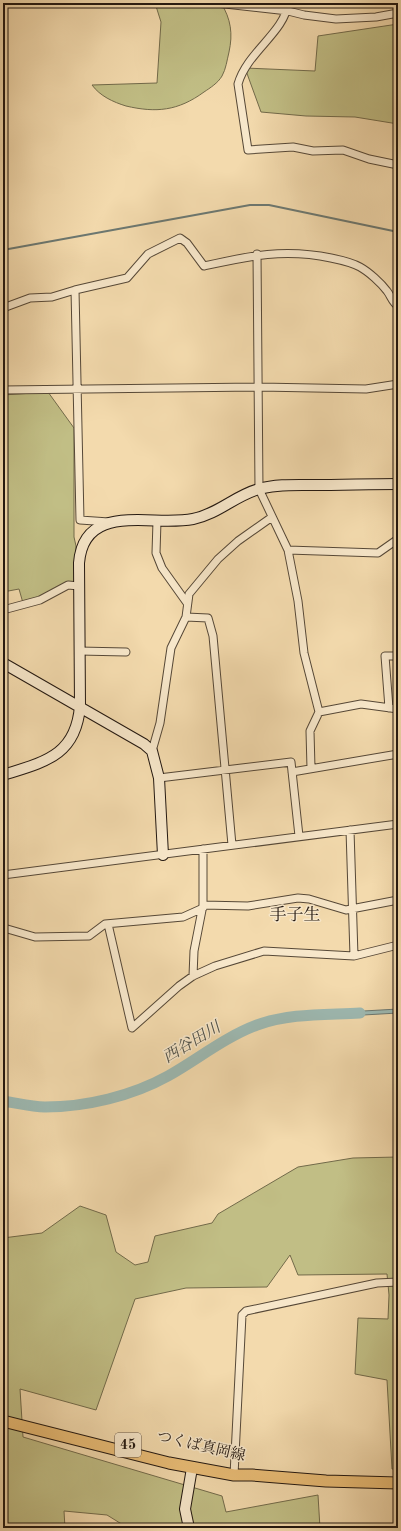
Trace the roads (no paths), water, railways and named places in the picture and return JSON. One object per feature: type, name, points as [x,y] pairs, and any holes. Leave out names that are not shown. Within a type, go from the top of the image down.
[{"type":"main road","name":"つくば真岡線","points":[[3,1414],[234,1472]]},
{"type":"main road","name":"つくば真岡線","points":[[3,1421],[192,1468],[326,1481],[398,1483]]},
{"type":"street","points":[[216,3],[288,11],[304,15],[336,19],[376,17],[398,13]]},
{"type":"street","points":[[288,3],[288,11],[281,24],[254,54],[241,75],[238,89],[248,150],[293,147],[314,151],[343,150],[370,159],[398,165]]},
{"type":"street","points":[[3,308],[24,299],[52,297],[127,278],[148,254],[180,238],[187,243],[204,266],[257,254],[305,254],[346,261],[360,267],[374,278],[387,291],[394,303],[398,306]]},
{"type":"street","points":[[257,254],[260,388],[259,488],[288,550],[298,601],[304,653],[319,712],[310,731],[311,768]]},
{"type":"street","points":[[75,290],[80,520],[109,522],[189,520],[210,514],[259,488],[280,486],[398,484]]},
{"type":"street","points":[[3,390],[260,388],[366,389],[398,384]]},
{"type":"street","points":[[163,855],[159,778],[152,751],[160,723],[171,648],[186,617],[189,594],[218,559],[238,541],[272,517]]},
{"type":"street","points":[[157,521],[156,553],[162,568],[187,603]]},
{"type":"street","points":[[3,775],[38,764],[56,754],[68,743],[77,728],[80,706],[78,586],[80,554],[85,540],[99,526],[109,522]]},
{"type":"street","points":[[288,550],[378,553],[398,539]]},
{"type":"street","points":[[3,610],[40,600],[68,585],[78,586]]},
{"type":"street","points":[[186,617],[208,618],[213,636],[232,845]]},
{"type":"street","points":[[79,651],[126,652]]},
{"type":"street","points":[[389,708],[385,656],[398,656]]},
{"type":"street","points":[[3,663],[80,706],[144,744],[152,751]]},
{"type":"street","points":[[319,712],[360,704],[398,709]]},
{"type":"street","points":[[292,772],[398,754]]},
{"type":"street","points":[[159,778],[291,762],[299,836]]},
{"type":"street","points":[[3,875],[398,824]]},
{"type":"street","points":[[350,830],[354,956]]},
{"type":"street","points":[[193,976],[194,951],[203,906],[203,849]]},
{"type":"street","points":[[3,926],[35,937],[80,937],[89,936],[105,924],[183,917],[203,906],[248,906],[298,898],[309,899],[346,910],[398,900]]},
{"type":"street","points":[[108,924],[132,1028],[179,986],[193,976],[215,966],[264,951],[354,956],[398,945]]},
{"type":"street","points":[[234,1472],[242,1315],[246,1311],[377,1283],[398,1282]]},
{"type":"street","points":[[189,1528],[185,1509],[192,1468]]},
{"type":"water","points":[[398,1009],[398,1013],[346,1016],[346,1012]]},
{"type":"waterway","points":[[3,250],[250,205],[269,205],[398,232]]},
{"type":"waterway","name":"西谷田川","points":[[3,1101],[29,1106],[45,1107],[76,1105],[108,1099],[124,1095],[154,1083],[234,1036],[257,1025],[295,1016],[360,1013]]},
{"type":"district","name":"手子生","points":[[295,915]]}]
